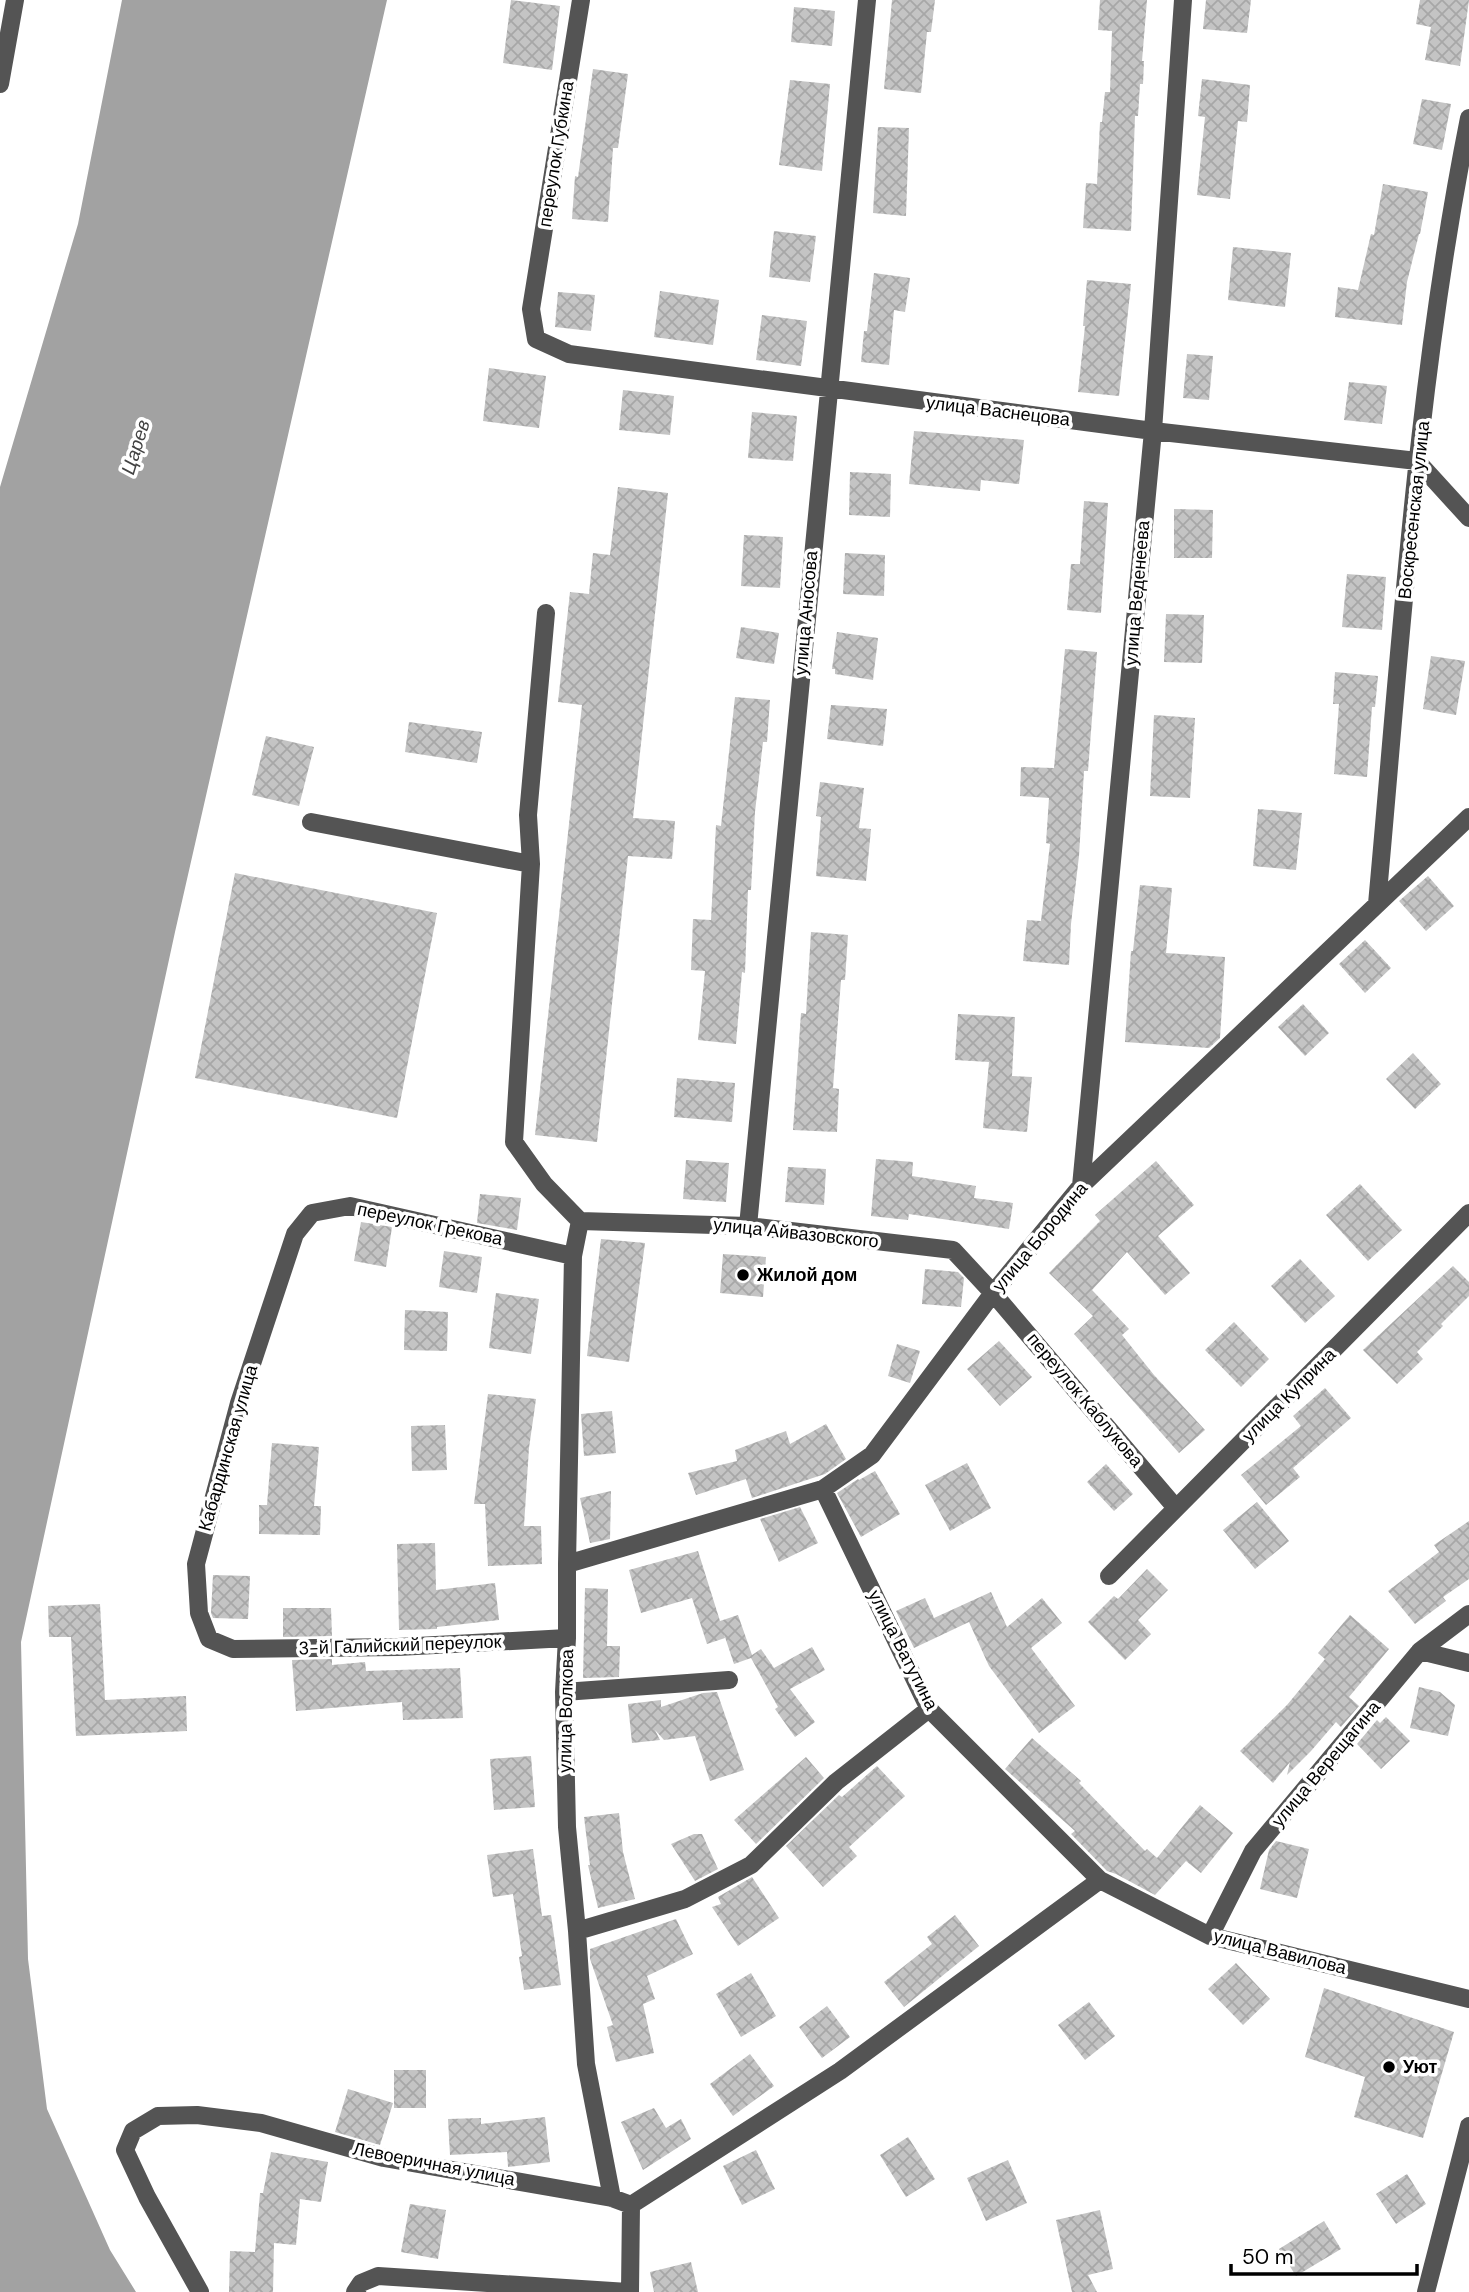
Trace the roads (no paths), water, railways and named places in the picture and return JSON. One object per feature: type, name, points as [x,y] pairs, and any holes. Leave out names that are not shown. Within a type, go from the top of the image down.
[{"type":"street","points":[[0,83],[15,0]]},
{"type":"street","name":"переулок Губкина","points":[[531,309],[581,0]]},
{"type":"street","name":"улица Аносова","points":[[748,1226],[867,0]]},
{"type":"street","name":"улица Веденеева","points":[[1081,1186],[1153,431],[1184,0]]},
{"type":"street","name":"Воскресенская улица","points":[[1377,904],[1417,461],[1450,214],[1469,118]]},
{"type":"street","points":[[1450,214],[1469,211]]},
{"type":"street","name":"улица Васнецова","points":[[531,309],[536,340],[569,354],[1153,431],[1417,461]]},
{"type":"street","points":[[1417,461],[1469,518]]},
{"type":"street","points":[[546,613],[528,815],[531,864],[514,1142],[544,1184],[580,1221]]},
{"type":"street","name":"улица Бородина","points":[[567,1564],[823,1489],[872,1455],[993,1293],[1081,1186],[1469,817]]},
{"type":"street","points":[[311,822],[531,864]]},
{"type":"street","name":"переулок Грекова","points":[[295,1234],[312,1213],[350,1206],[573,1256]]},
{"type":"street","name":"улица Куприна","points":[[1109,1576],[1469,1213]]},
{"type":"street","name":"улица Айвазовского","points":[[580,1221],[748,1226],[953,1250],[993,1293]]},
{"type":"street","name":"улица Волкова","points":[[580,1221],[573,1256],[564,1692],[567,1827],[578,1931],[586,2064],[612,2198]]},
{"type":"street","name":"Кабардинская улица","points":[[233,1649],[209,1639],[199,1614],[196,1564],[239,1403],[295,1234]]},
{"type":"street","name":"переулок Каблукова","points":[[993,1293],[1176,1508]]},
{"type":"street","name":"улица Ватутина","points":[[823,1489],[929,1709],[1100,1880]]},
{"type":"street","name":"улица Верещагина","points":[[1210,1936],[1253,1850],[1420,1651],[1469,1614]]},
{"type":"street","name":"3-й Галийский переулок","points":[[233,1649],[398,1647],[567,1638]]},
{"type":"street","points":[[1420,1651],[1469,1663]]},
{"type":"street","points":[[564,1692],[729,1680]]},
{"type":"street","points":[[578,1931],[685,1899],[751,1865],[836,1782],[929,1709]]},
{"type":"street","points":[[358,2287],[378,2276],[629,2292],[631,2205],[840,2071],[1100,1880]]},
{"type":"street","name":"улица Вавилова","points":[[1100,1880],[1210,1936],[1469,1999]]},
{"type":"street","name":"Левоеричная улица","points":[[200,2292],[147,2197],[125,2150],[133,2131],[158,2116],[197,2115],[261,2123],[384,2158],[612,2198],[631,2205]]},
{"type":"street","points":[[1426,2292],[1469,2126]]},
{"type":"water","name":"Царев","points":[[122,0],[387,0],[175,932],[21,1642],[28,1959],[47,2109],[110,2250],[136,2292],[0,2292],[0,487],[78,224]]},
{"type":"place","name":"Жилой дом","points":[[743,1275]]},
{"type":"place","name":"Уют","points":[[1389,2067]]}]
